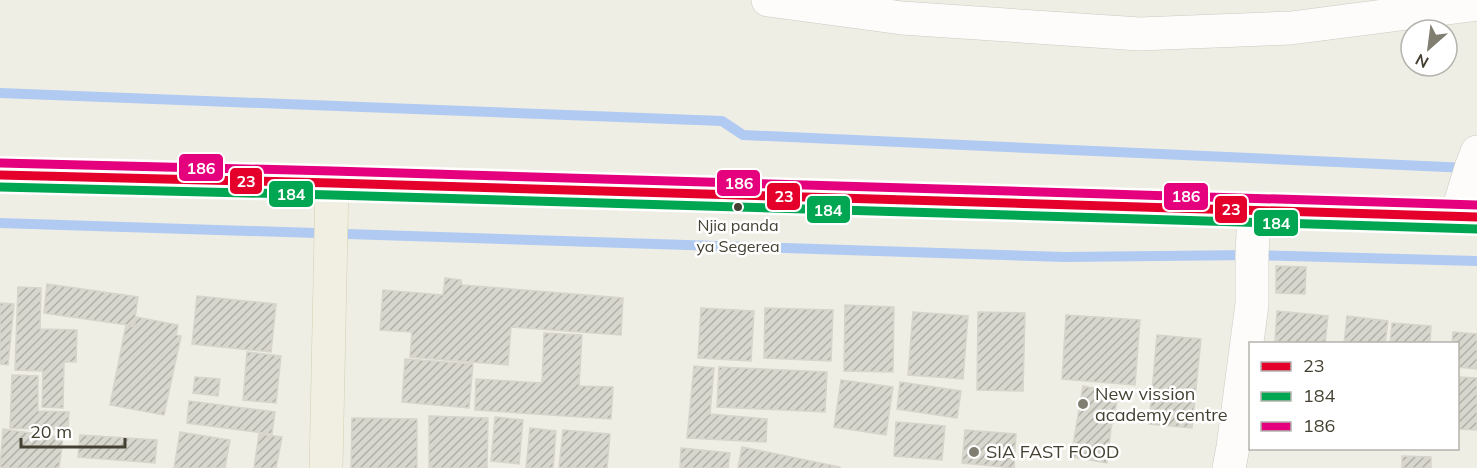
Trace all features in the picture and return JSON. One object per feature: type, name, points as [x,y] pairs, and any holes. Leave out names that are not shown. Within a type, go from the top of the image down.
[{"type":"main road","points":[[0,175],[1466,217]]},
{"type":"main road","points":[[326,468],[332,183]]},
{"type":"street","points":[[768,0],[902,18],[1140,34],[1290,28],[1477,4]]},
{"type":"street","points":[[1466,217],[1471,168],[1477,152]]},
{"type":"street","points":[[1229,468],[1252,304],[1254,211]]},
{"type":"building","points":[[1276,266],[1306,267],[1305,294],[1276,293]]},
{"type":"building","points":[[445,278],[461,280],[462,285],[623,298],[621,335],[511,327],[508,365],[410,357],[412,332],[380,330],[383,290],[443,295]]},
{"type":"building","points":[[47,284],[138,297],[134,326],[44,313]]},
{"type":"building","points":[[18,287],[41,288],[40,329],[77,330],[76,362],[64,362],[63,408],[42,407],[43,371],[15,370]]},
{"type":"building","points":[[197,296],[276,304],[271,352],[192,344]]},
{"type":"building","points":[[0,303],[14,304],[8,365],[0,364]]},
{"type":"building","points":[[845,305],[894,307],[893,372],[844,371]]},
{"type":"building","points":[[701,308],[754,311],[751,361],[698,358]]},
{"type":"building","points":[[765,308],[833,310],[831,361],[764,358]]},
{"type":"building","points":[[1277,311],[1328,316],[1325,342],[1275,341]]},
{"type":"building","points":[[913,312],[968,316],[963,379],[908,375]]},
{"type":"building","points":[[978,312],[1025,313],[1023,391],[977,390]]},
{"type":"building","points":[[1066,315],[1140,320],[1135,385],[1062,379]]},
{"type":"building","points":[[1347,316],[1388,321],[1385,342],[1344,342]]},
{"type":"building","points":[[136,317],[178,325],[176,335],[181,336],[164,415],[110,405],[126,325],[134,327]]},
{"type":"building","points":[[1392,323],[1431,326],[1430,342],[1390,342]]},
{"type":"building","points":[[1453,332],[1477,334],[1477,369],[1459,367],[1459,342],[1452,342]]},
{"type":"building","points":[[544,333],[582,335],[579,386],[613,387],[611,419],[475,410],[476,379],[542,383]]},
{"type":"building","points":[[1157,335],[1201,339],[1192,428],[1149,424]]},
{"type":"building","points":[[247,352],[281,356],[276,403],[243,400]]},
{"type":"building","points":[[405,359],[473,364],[469,408],[402,402]]},
{"type":"building","points":[[694,366],[714,368],[710,414],[767,419],[766,442],[687,438]]},
{"type":"building","points":[[719,367],[827,372],[825,412],[717,407]]},
{"type":"building","points":[[12,375],[38,376],[38,411],[69,412],[68,430],[10,428]]},
{"type":"building","points":[[195,377],[220,379],[218,396],[193,393]]},
{"type":"building","points":[[1459,377],[1477,378],[1477,430],[1459,429]]},
{"type":"building","points":[[841,380],[893,387],[886,435],[834,427]]},
{"type":"building","points":[[900,382],[961,391],[957,418],[897,409]]},
{"type":"building","points":[[1083,386],[1119,393],[1111,428],[1107,463],[1071,457]]},
{"type":"building","points":[[189,401],[275,412],[272,434],[187,423]]},
{"type":"building","points":[[429,416],[488,418],[487,468],[429,468]]},
{"type":"building","points":[[495,417],[523,420],[519,464],[491,461]]},
{"type":"building","points":[[352,418],[417,419],[417,468],[351,468]]},
{"type":"building","points":[[896,422],[945,426],[942,460],[894,456]]},
{"type":"building","points":[[530,428],[556,431],[553,468],[526,468]]},
{"type":"building","points":[[3,429],[63,438],[59,468],[0,467]]},
{"type":"building","points":[[563,430],[610,434],[607,468],[559,468]]},
{"type":"building","points":[[965,430],[1016,434],[1014,468],[962,463]]},
{"type":"building","points":[[180,432],[230,440],[225,468],[174,468]]},
{"type":"building","points":[[259,434],[282,437],[276,468],[254,468]]},
{"type":"building","points":[[80,435],[157,440],[155,463],[78,457]]},
{"type":"building","points":[[742,447],[840,467],[840,468],[738,468]]},
{"type":"building","points":[[681,448],[730,453],[728,468],[680,468]]},
{"type":"building","points":[[1402,456],[1431,457],[1431,468],[1402,468]]},
{"type":"waterway","points":[[0,93],[722,121],[743,135],[1468,168]]},
{"type":"waterway","points":[[0,223],[1064,257],[1252,255],[1477,261]]},
{"type":"transit line","name":"186","points":[[0,163],[1477,205]]},
{"type":"transit line","name":"23","points":[[0,175],[1477,217]]},
{"type":"transit line","name":"184","points":[[0,187],[1477,229]]},
{"type":"place","name":"Njia panda ya Segerea","points":[[738,207]]},
{"type":"place","name":"New vission academy centre","points":[[1083,404]]},
{"type":"place","name":"SIA FAST FOOD","points":[[974,452]]}]
